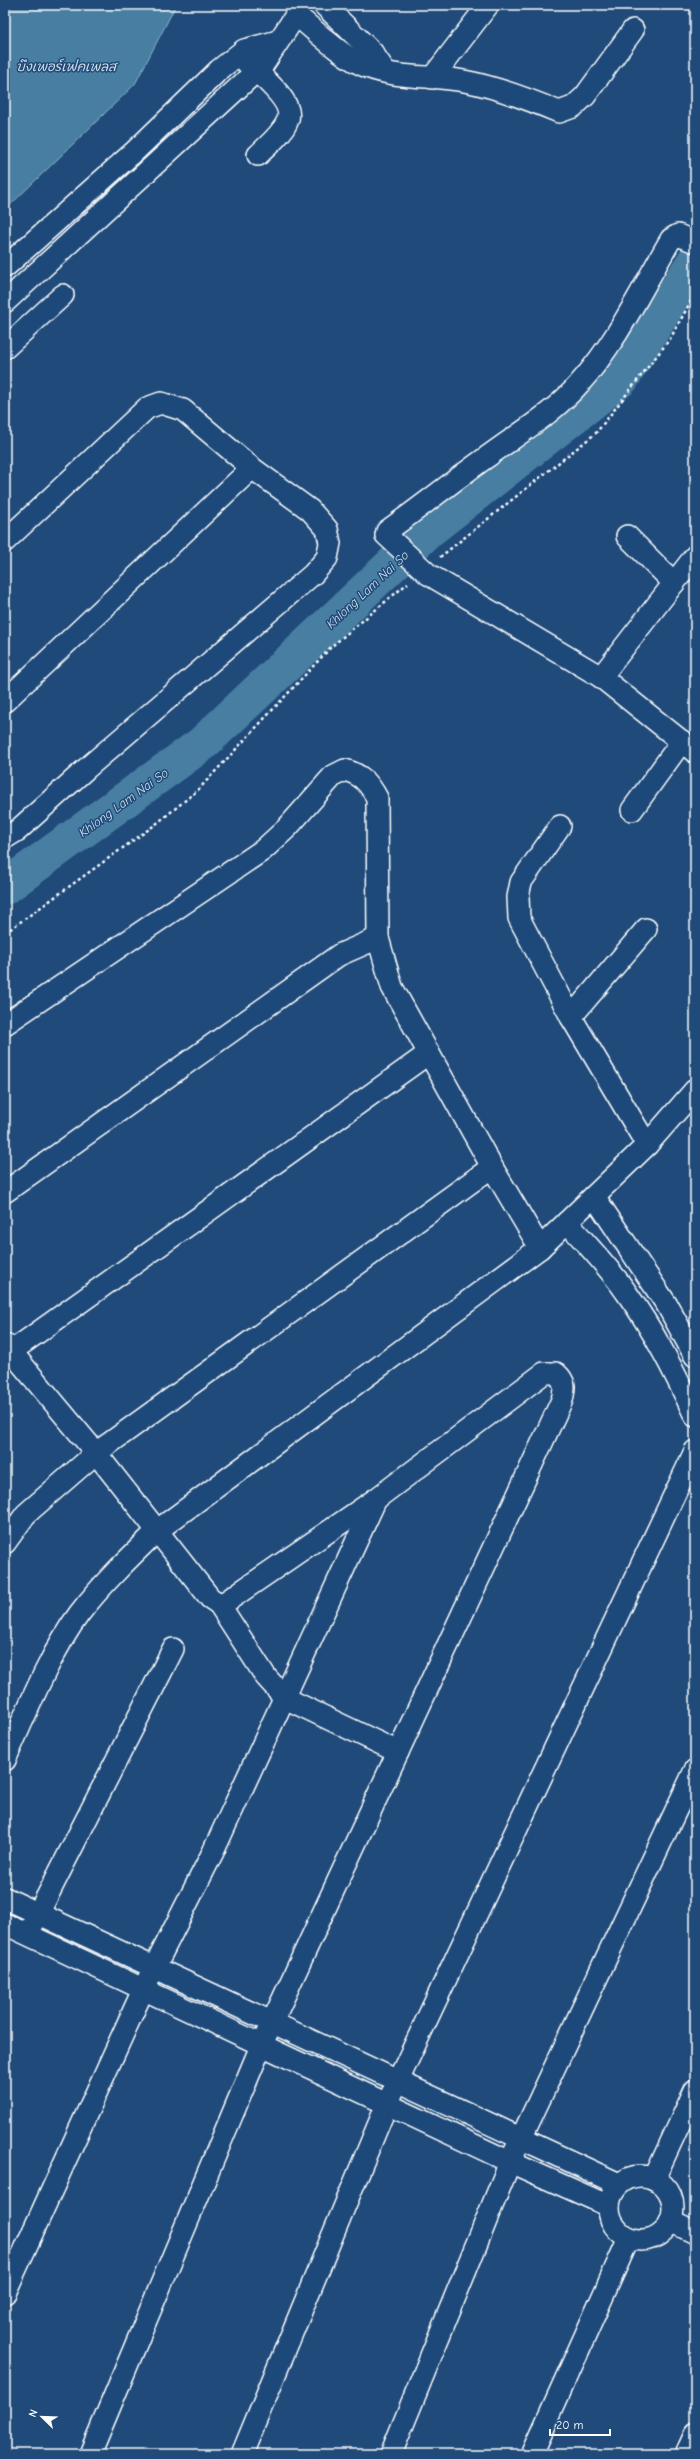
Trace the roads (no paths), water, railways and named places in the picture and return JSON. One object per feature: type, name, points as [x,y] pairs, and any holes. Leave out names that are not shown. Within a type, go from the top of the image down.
[{"type":"street","points":[[324,5],[372,52],[385,71]]},
{"type":"street","points":[[432,78],[488,5]]},
{"type":"street","points":[[5,302],[263,66],[298,10],[356,61],[368,67],[400,76],[462,80],[490,86],[559,112],[573,107],[585,96],[633,30]]},
{"type":"street","points":[[5,267],[244,50],[278,41]]},
{"type":"street","points":[[238,55],[282,97],[289,110],[289,121],[284,129],[258,155]]},
{"type":"street","points":[[632,810],[688,747],[600,677],[425,571],[386,535],[387,531],[541,417],[578,385],[626,320],[671,239],[676,235],[688,239]]},
{"type":"street","points":[[39,237],[55,256]]},
{"type":"street","points":[[5,348],[63,295]]},
{"type":"street","points":[[5,541],[147,408],[161,402],[183,410],[252,468],[310,510],[327,529],[330,543],[327,558],[313,574],[167,702],[87,768],[18,830],[5,838]]},
{"type":"street","points":[[5,701],[252,468]]},
{"type":"street","points":[[627,536],[674,583]]},
{"type":"street","points":[[600,677],[695,556]]},
{"type":"street","points":[[5,1024],[263,850],[287,828],[333,776],[345,770],[357,774],[368,783],[377,798],[378,938],[392,987],[492,1167],[540,1248]]},
{"type":"street","points":[[560,826],[521,882],[518,897],[519,918],[571,1016],[647,1145]]},
{"type":"street","points":[[571,1016],[646,930]]},
{"type":"street","points":[[5,1192],[339,955],[378,938]]},
{"type":"street","points":[[398,1752],[285,1698],[266,1677],[218,1604],[210,1598],[158,1530],[96,1454],[7,1350],[429,1053]]},
{"type":"street","points":[[5,1760],[51,1664],[78,1616],[109,1578],[158,1530],[540,1248],[647,1145],[695,1090]]},
{"type":"street","points":[[5,1544],[26,1514],[96,1454],[492,1167]]},
{"type":"street","points":[[594,1196],[667,1305],[695,1356]]},
{"type":"street","points":[[567,1222],[625,1290],[645,1319],[672,1364],[695,1416]]},
{"type":"street","points":[[90,2454],[261,2046],[562,1400],[565,1386],[562,1378],[556,1373],[544,1374],[376,1499],[227,1601],[218,1604]]},
{"type":"street","points":[[242,2454],[387,2104],[695,1451]]},
{"type":"street","points":[[5,2293],[143,1990],[213,1852],[376,1499]]},
{"type":"street","points":[[28,1935],[173,1649]]},
{"type":"street","points":[[391,2454],[510,2162],[695,1770]]},
{"type":"street","points":[[5,1898],[619,2184]]},
{"type":"street","points":[[6,1926],[510,2162],[609,2206]]},
{"type":"street","points":[[654,2179],[695,2090]]},
{"type":"street","points":[[642,2176],[654,2179],[664,2186],[670,2196],[672,2209],[670,2220],[663,2231],[653,2238],[641,2240],[629,2238],[618,2230],[610,2219],[609,2206],[611,2196],[619,2184],[630,2178],[642,2176]]},
{"type":"street","points":[[670,2220],[695,2233]]},
{"type":"street","points":[[532,2454],[629,2238]]},
{"type":"street","points":[[686,2454],[695,2434]]},
{"type":"water","name":"บึงเพอร์เฟคเพลส","points":[[5,5],[176,5],[135,84],[5,210]]},
{"type":"waterway","name":"Khlong Lam Nai So","points":[[5,887],[202,744],[430,529],[621,379],[695,261]]}]
